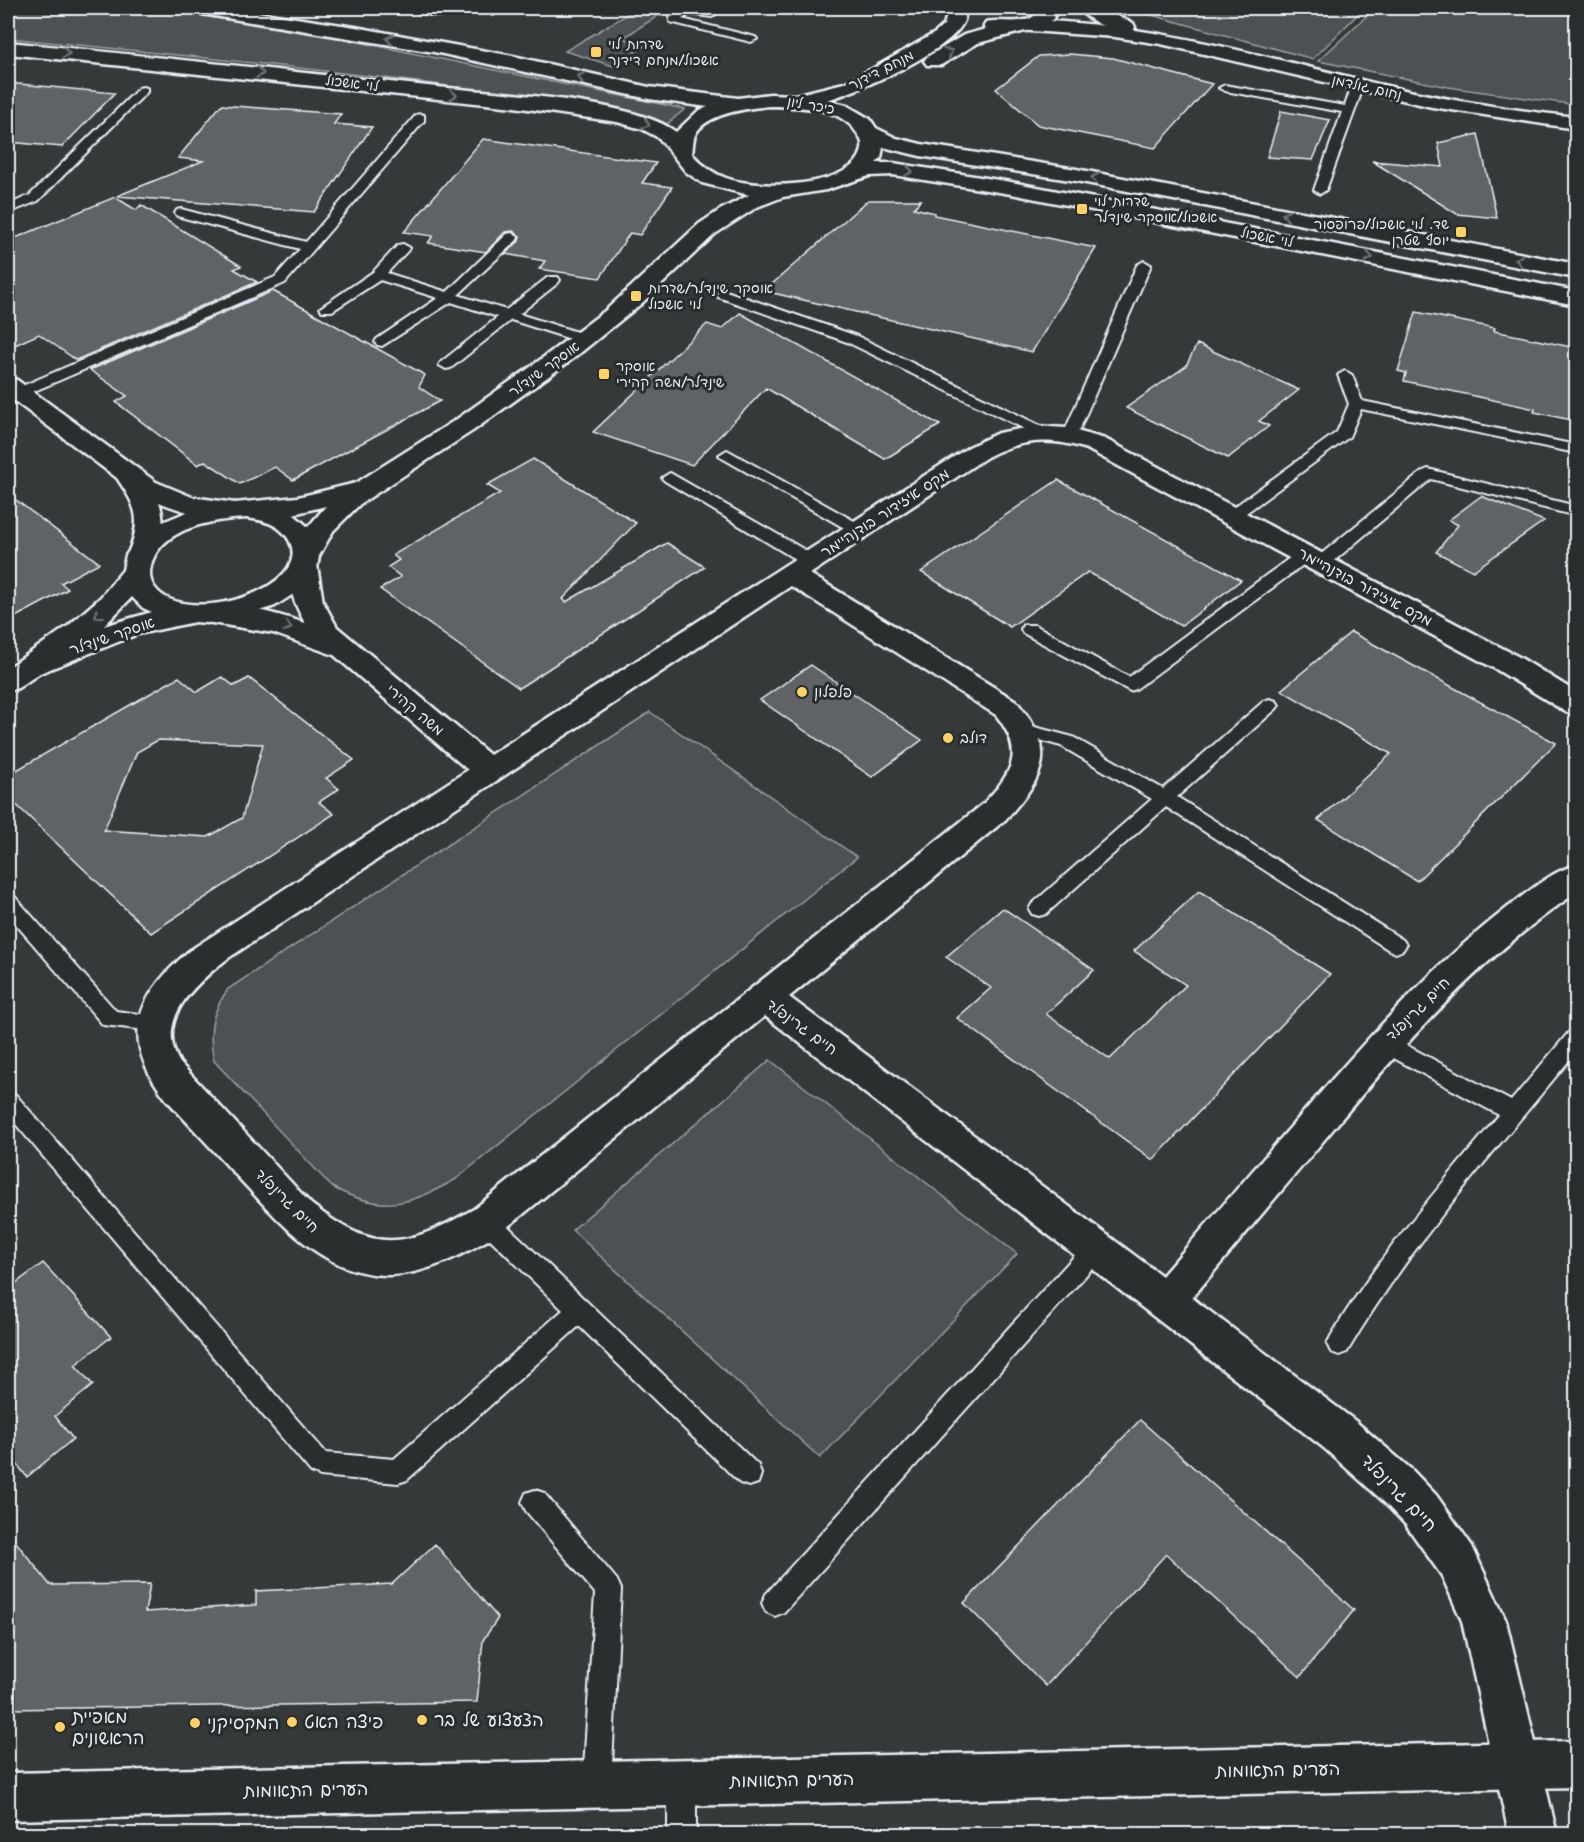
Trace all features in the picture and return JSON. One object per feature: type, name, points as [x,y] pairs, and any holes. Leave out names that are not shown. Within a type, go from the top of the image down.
[{"type":"street","points":[[196,8],[422,44],[663,96],[705,101],[742,102]]},
{"type":"street","points":[[956,9],[967,20],[979,24],[1020,26],[1044,18],[1049,8]]},
{"type":"street","name":"נחום גולדמן","points":[[1049,8],[1358,85],[1454,106],[1576,123]]},
{"type":"street","points":[[1087,8],[1107,20],[1126,27]]},
{"type":"street","name":"מנחם דידנר","points":[[786,99],[808,98],[831,92],[877,74],[942,37],[954,25],[956,9]]},
{"type":"street","name":"נחום גולדמן","points":[[1020,26],[1094,28],[1160,37]]},
{"type":"street","name":"מנחם דידנר","points":[[868,130],[862,118],[872,99],[971,39],[1020,26]]},
{"type":"street","name":"לוי אשכול","points":[[8,48],[287,76],[609,115],[657,128],[672,139],[682,154]]},
{"type":"street","name":"כיכר ליון","points":[[682,154],[682,139],[690,125],[707,114],[742,102],[786,99],[815,103],[850,115],[868,130]]},
{"type":"street","points":[[682,154],[701,174],[737,187],[784,191],[815,187],[851,174],[860,168],[871,155],[873,147],[868,130]]},
{"type":"street","name":"לוי אשכול","points":[[868,130],[907,147],[1068,173],[1576,271]]},
{"type":"street","name":"לוי אשכול","points":[[851,174],[869,170],[898,170],[1011,188],[1576,298]]},
{"type":"street","name":"אוסקר שינדלר","points":[[698,234],[711,211],[713,199],[711,187],[701,174]]},
{"type":"street","name":"אוסקר שינדלר","points":[[304,561],[309,545],[324,524],[373,483],[491,407],[585,339],[650,283],[698,234],[744,205],[784,191]]},
{"type":"street","points":[[11,392],[130,478],[156,493],[187,504],[270,514],[289,522],[304,541],[304,561],[292,582],[262,602],[237,611],[203,615],[171,611],[152,601],[140,588],[138,564],[149,536],[150,510],[146,496],[130,478]]},
{"type":"street","name":"מקס איזידור בודנהיימר","points":[[801,568],[989,445],[1015,435],[1042,432],[1070,435],[1103,447],[1313,559],[1509,664],[1576,705]]},
{"type":"street","name":"אוסקר שינדלר","points":[[240,510],[311,503],[373,483]]},
{"type":"street","points":[[138,564],[154,540],[172,527],[195,517],[240,510]]},
{"type":"street","name":"משה קהירי","points":[[304,561],[306,593],[316,618],[327,634],[489,771]]},
{"type":"street","name":"אוסקר שינדלר","points":[[19,673],[104,610],[123,590],[138,564]]},
{"type":"street","points":[[765,997],[994,812],[1017,786],[1029,763],[1028,740],[1011,714],[992,698],[801,568]]},
{"type":"street","name":"חיים גרינפלד","points":[[801,568],[195,964],[167,994],[155,1023],[156,1050],[169,1076],[298,1216],[316,1232],[335,1245],[355,1253],[394,1258],[414,1255],[452,1242],[487,1221],[765,997],[1339,1434],[1398,1486],[1440,1534],[1457,1561],[1484,1621],[1533,1834]]},
{"type":"street","name":"אוסקר שינדלר","points":[[19,673],[130,628],[164,619],[203,615]]},
{"type":"street","name":"משה קהירי","points":[[203,615],[234,615],[274,623],[342,649]]},
{"type":"street","name":"חיים גרינפלד","points":[[1165,1300],[1384,1043],[1433,992],[1484,944],[1538,902],[1576,878]]},
{"type":"street","name":"הערים התאומות","points":[[8,1797],[1576,1764]]},
{"type":"lane","points":[[413,8],[448,13]]},
{"type":"lane","points":[[718,8],[708,15],[687,10],[674,20],[751,39]]},
{"type":"lane","points":[[1320,190],[1358,85]]},
{"type":"lane","points":[[1225,88],[1349,110]]},
{"type":"lane","points":[[8,209],[34,198],[143,90]]},
{"type":"lane","points":[[11,392],[280,280],[420,118]]},
{"type":"lane","points":[[181,213],[309,247]]},
{"type":"lane","points":[[382,342],[449,297],[512,237]]},
{"type":"lane","points":[[327,308],[378,275],[403,248]]},
{"type":"lane","points":[[1070,435],[1144,265]]},
{"type":"lane","points":[[378,275],[585,339]]},
{"type":"lane","points":[[446,365],[553,280]]},
{"type":"lane","points":[[723,294],[852,339],[1042,432]]},
{"type":"lane","points":[[1232,516],[1344,434],[1356,404],[1345,375]]},
{"type":"lane","points":[[1356,404],[1576,449]]},
{"type":"lane","points":[[727,455],[859,530]]},
{"type":"lane","points":[[1029,629],[1130,684],[1313,559],[1428,474],[1576,511]]},
{"type":"lane","points":[[670,478],[801,568]]},
{"type":"lane","points":[[1039,909],[1270,705]]},
{"type":"lane","points":[[1023,730],[1066,741],[1165,798],[1396,945]]},
{"type":"lane","points":[[8,902],[110,1019],[155,1023]]},
{"type":"lane","points":[[1339,1344],[1368,1294],[1403,1247],[1576,1038]]},
{"type":"lane","points":[[1384,1043],[1515,1113]]},
{"type":"lane","points":[[8,1101],[320,1464],[398,1471],[580,1310]]},
{"type":"lane","points":[[487,1221],[749,1474]]},
{"type":"lane","points":[[775,1603],[1096,1248]]},
{"type":"lane","points":[[535,1502],[608,1589],[597,1784]]},
{"type":"lane","points":[[682,1782],[682,1834]]},
{"type":"shaded area","points":[[8,8],[140,8],[175,12],[314,33],[685,109],[667,124],[630,111],[584,102],[312,69],[8,38]]},
{"type":"shaded area","points":[[638,8],[670,8],[623,38],[645,46],[613,66],[565,51]]},
{"type":"shaded area","points":[[1126,8],[1364,8],[1313,59]]},
{"type":"shaded area","points":[[1375,8],[1576,8],[1576,105],[1448,87],[1318,61]]},
{"type":"shaded area","points":[[650,712],[857,857],[456,1179],[424,1195],[395,1203],[366,1201],[332,1187],[214,1061],[211,1041],[212,1023],[218,1006],[228,989]]},
{"type":"shaded area","points":[[770,1060],[1017,1254],[820,1458],[572,1230]]},
{"type":"building","points":[[1070,54],[1113,58],[1212,84],[1155,148],[1038,125],[996,89],[1039,56]]},
{"type":"building","points":[[8,83],[115,93],[62,147],[8,142]]},
{"type":"building","points":[[221,105],[341,114],[334,124],[372,127],[314,212],[117,196],[203,161],[178,158]]},
{"type":"building","points":[[1281,111],[1330,120],[1313,160],[1267,157]]},
{"type":"building","points":[[1478,134],[1497,218],[1457,214],[1372,161],[1443,167],[1438,143]]},
{"type":"building","points":[[483,139],[656,163],[642,183],[672,187],[640,235],[630,233],[600,278],[539,269],[545,261],[505,254],[519,241],[520,236],[513,231],[505,232],[486,252],[428,243],[433,236],[404,232]]},
{"type":"building","points":[[115,197],[136,210],[141,205],[241,266],[234,269],[257,282],[76,360],[39,334],[8,348],[8,241]]},
{"type":"building","points":[[868,200],[921,200],[914,208],[935,213],[934,215],[1096,248],[1032,352],[764,291]]},
{"type":"building","points":[[273,291],[425,375],[419,387],[440,401],[293,480],[275,467],[240,484],[205,461],[198,465],[116,402],[127,396],[90,370]]},
{"type":"building","points":[[1416,312],[1576,348],[1576,421],[1534,412],[1535,409],[1404,381],[1406,373],[1398,371]]},
{"type":"building","points":[[740,313],[940,425],[885,459],[766,388],[692,465],[593,432],[707,324],[722,329]]},
{"type":"building","points":[[1197,344],[1299,390],[1259,421],[1269,426],[1228,458],[1126,408],[1186,366]]},
{"type":"building","points":[[533,459],[636,523],[563,599],[566,602],[667,543],[705,567],[519,688],[380,589],[401,577],[388,567],[399,560],[393,555],[500,493],[487,485]]},
{"type":"building","points":[[1058,480],[1241,580],[1181,626],[1088,572],[1010,627],[921,572]]},
{"type":"building","points":[[8,494],[99,563],[61,583],[68,589],[8,621]]},
{"type":"building","points":[[1481,496],[1544,521],[1473,571],[1436,552],[1458,525],[1449,520]]},
{"type":"building","points":[[1351,632],[1556,743],[1417,881],[1318,820],[1391,754],[1281,690]]},
{"type":"building","points":[[811,665],[922,740],[872,777],[760,700]]},
{"type":"building","points":[[179,677],[197,692],[222,677],[234,686],[249,678],[354,760],[326,778],[339,789],[319,802],[334,814],[151,933],[8,797],[8,775]],"holes":[[[158,740],[263,744],[242,818],[208,837],[104,830],[137,752]]]},
{"type":"building","points":[[1199,891],[1330,974],[1153,1160],[957,1018],[991,988],[946,957],[1003,908],[1094,970],[1046,1014],[1110,1059],[1186,985],[1134,951]]},
{"type":"building","points":[[43,1263],[111,1337],[75,1365],[93,1385],[55,1416],[73,1439],[27,1477],[8,1453],[8,1289]]},
{"type":"building","points":[[1140,1420],[1354,1610],[1300,1677],[1166,1554],[1046,1686],[964,1603]]},
{"type":"building","points":[[8,1532],[50,1585],[150,1584],[145,1612],[256,1605],[256,1591],[392,1584],[435,1544],[498,1618],[483,1640],[477,1702],[8,1709]]},
{"type":"place","name":"שדרות לוי אשכול/מנחם דידנר","points":[[596,52]]},
{"type":"place","name":"שדרות לוי אשכול/אוסקר שינדלר","points":[[1082,209]]},
{"type":"place","name":"שד. לוי אשכול/פרופסור יוסף שטרן","points":[[1461,232]]},
{"type":"place","name":"אוסקר שינדלר/שדרות לוי אשכול","points":[[636,296]]},
{"type":"place","name":"אוסקר שינדלר/משה קהירי","points":[[604,374]]},
{"type":"place","name":"פלפלון","points":[[802,692]]},
{"type":"place","name":"דולב","points":[[948,738]]},
{"type":"place","name":"הצעצוע של בר","points":[[422,1720]]},
{"type":"place","name":"פיצה האט","points":[[292,1722]]},
{"type":"place","name":"המקסיקני","points":[[195,1723]]},
{"type":"place","name":"מאפיית הראשונים","points":[[60,1727]]}]
